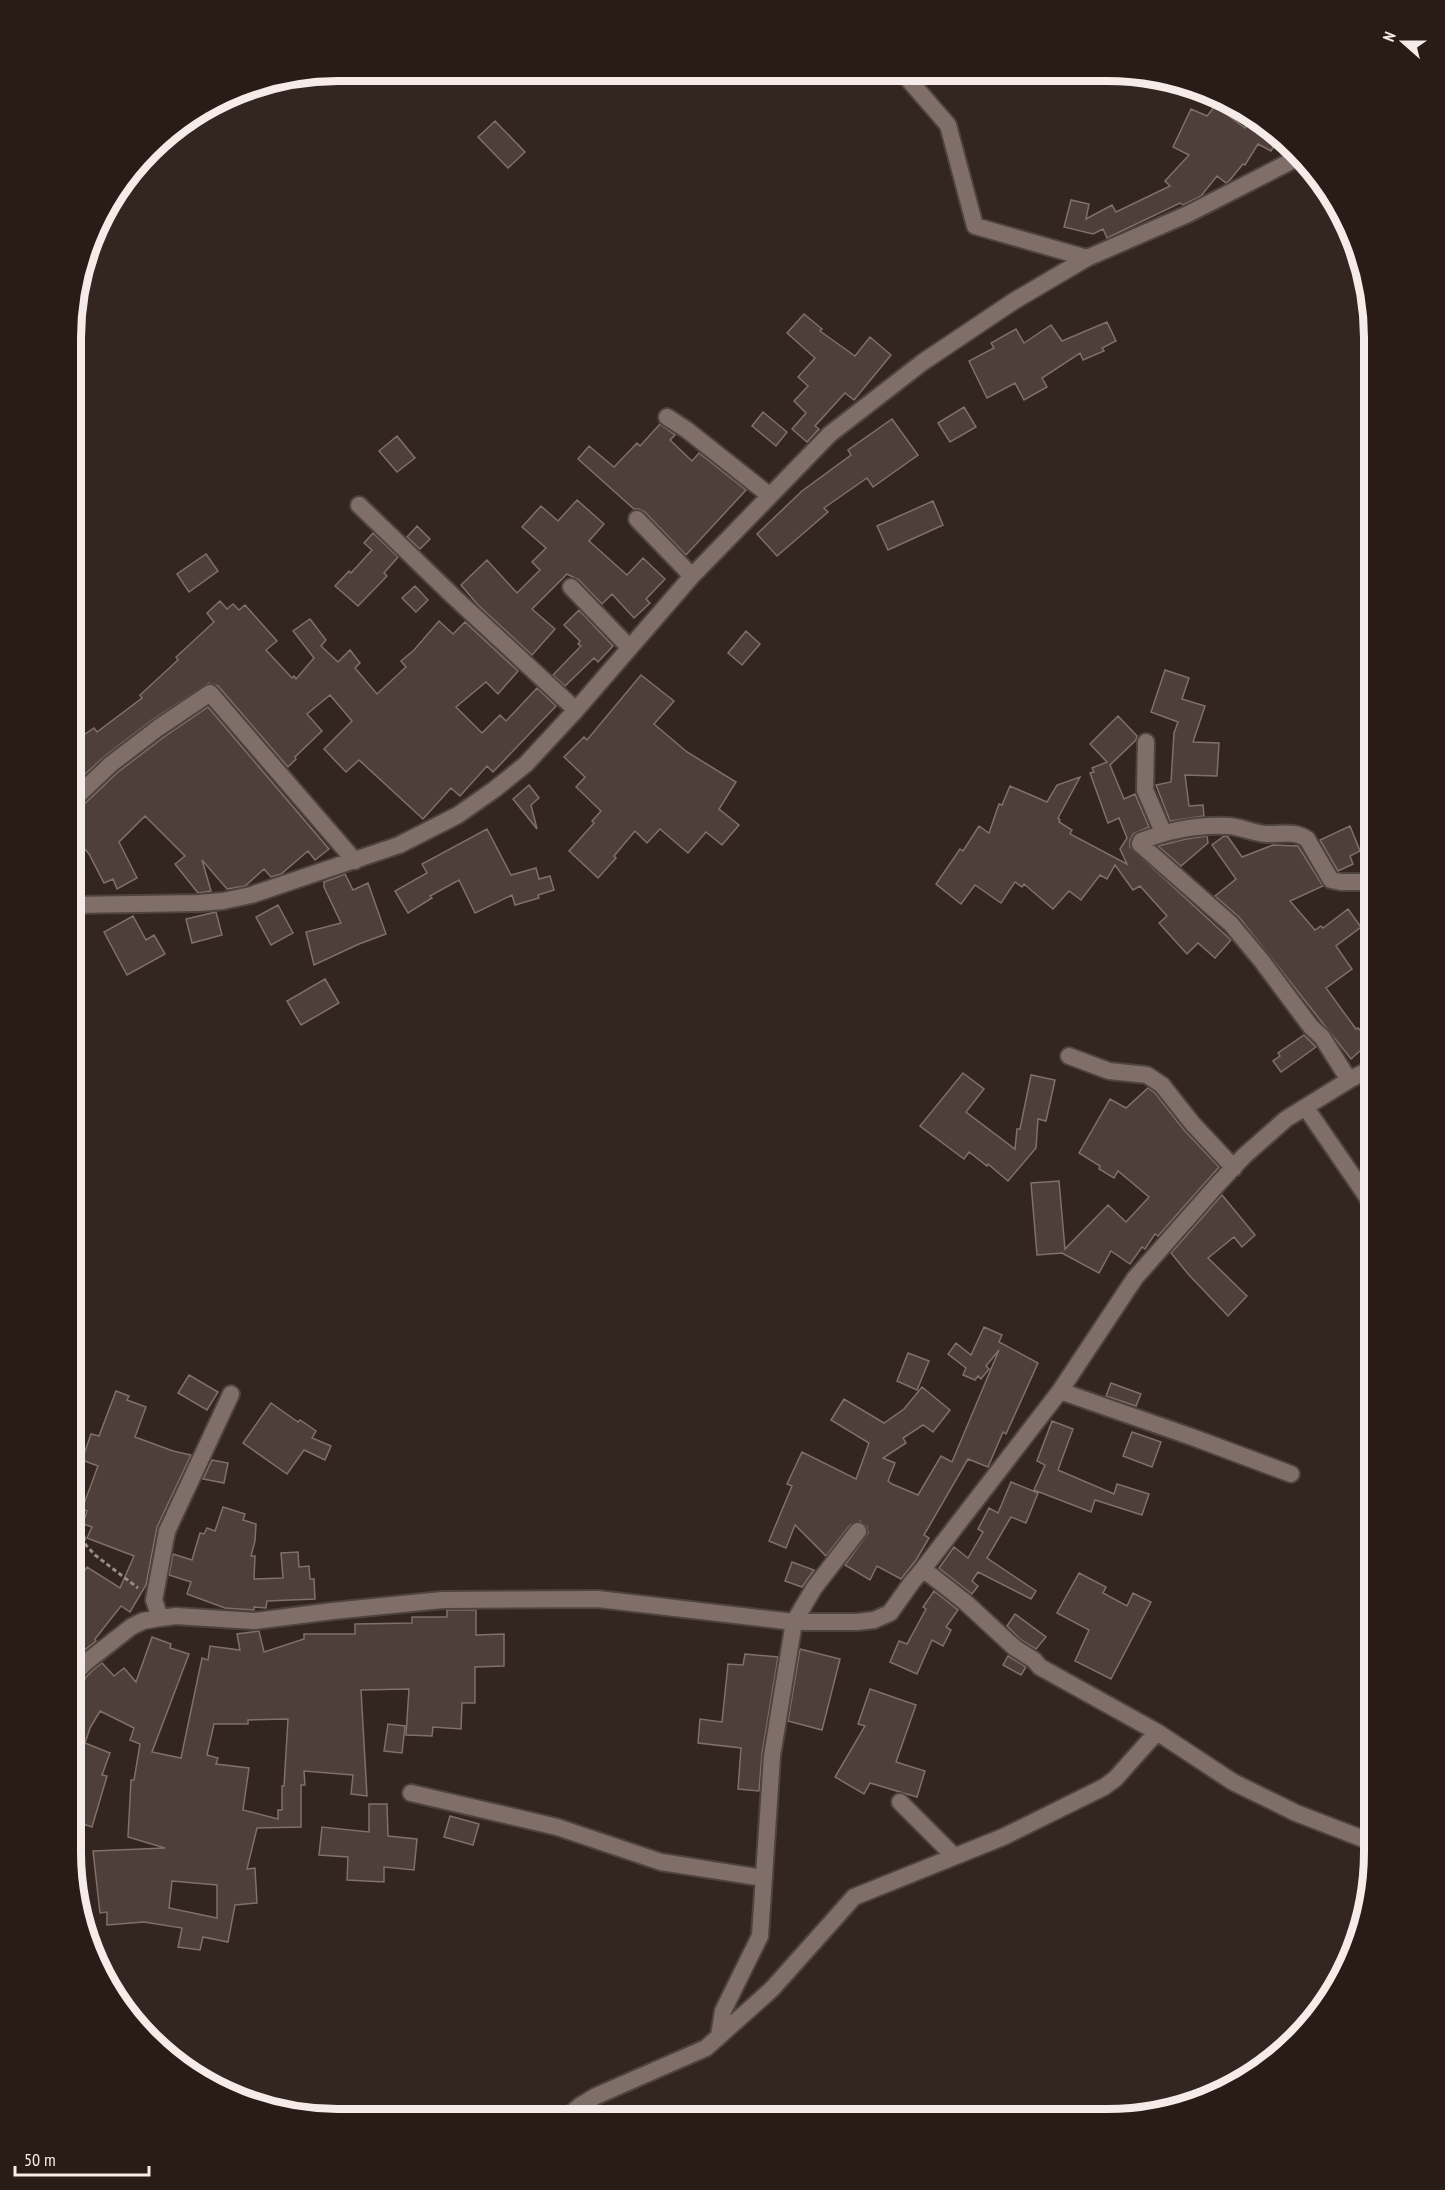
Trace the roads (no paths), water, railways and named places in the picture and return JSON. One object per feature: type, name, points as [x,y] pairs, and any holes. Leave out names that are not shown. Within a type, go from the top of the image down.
[{"type":"street","points":[[910,81],[948,125],[975,226],[1087,258]]},
{"type":"street","points":[[81,905],[223,902],[251,895],[399,845],[458,815],[526,764],[692,576],[830,434],[922,362],[1014,301],[1087,258],[1188,214],[1293,160]]},
{"type":"street","points":[[667,417],[687,430],[769,495]]},
{"type":"street","points":[[359,505],[576,710]]},
{"type":"street","points":[[637,519],[692,576]]},
{"type":"street","points":[[571,587],[630,648]]},
{"type":"street","points":[[81,792],[111,764],[158,728],[210,693],[355,861]]},
{"type":"street","points":[[1146,742],[1143,783],[1163,832]]},
{"type":"street","points":[[1349,1080],[1322,1037],[1311,1027],[1247,942],[1231,924],[1141,846],[1141,842],[1163,832],[1193,827],[1229,826],[1259,833],[1301,835],[1306,839],[1331,880],[1364,882]]},
{"type":"street","points":[[1069,1056],[1109,1071],[1147,1076],[1162,1085],[1192,1123],[1234,1168]]},
{"type":"street","points":[[81,1667],[131,1627],[143,1621],[176,1616],[254,1621],[442,1600],[598,1599],[794,1622],[856,1622],[883,1617],[890,1613],[1060,1391],[1135,1278],[1244,1156],[1286,1119],[1364,1072]]},
{"type":"street","points":[[1306,1108],[1364,1192]]},
{"type":"street","points":[[1060,1391],[1291,1474]]},
{"type":"street","points":[[160,1618],[154,1600],[167,1531],[231,1394]]},
{"type":"street","points":[[719,2036],[723,2011],[760,1936],[772,1756],[794,1622],[814,1588],[858,1531]]},
{"type":"street","points":[[923,1569],[1040,1667],[1156,1732],[1233,1782],[1296,1813],[1364,1839]]},
{"type":"street","points":[[576,2109],[597,2096],[700,2052],[772,1989],[854,1897],[1003,1836],[1104,1787],[1115,1779],[1156,1732]]},
{"type":"street","points":[[411,1793],[556,1827],[661,1862],[764,1878]]},
{"type":"street","points":[[900,1802],[954,1856]]}]
